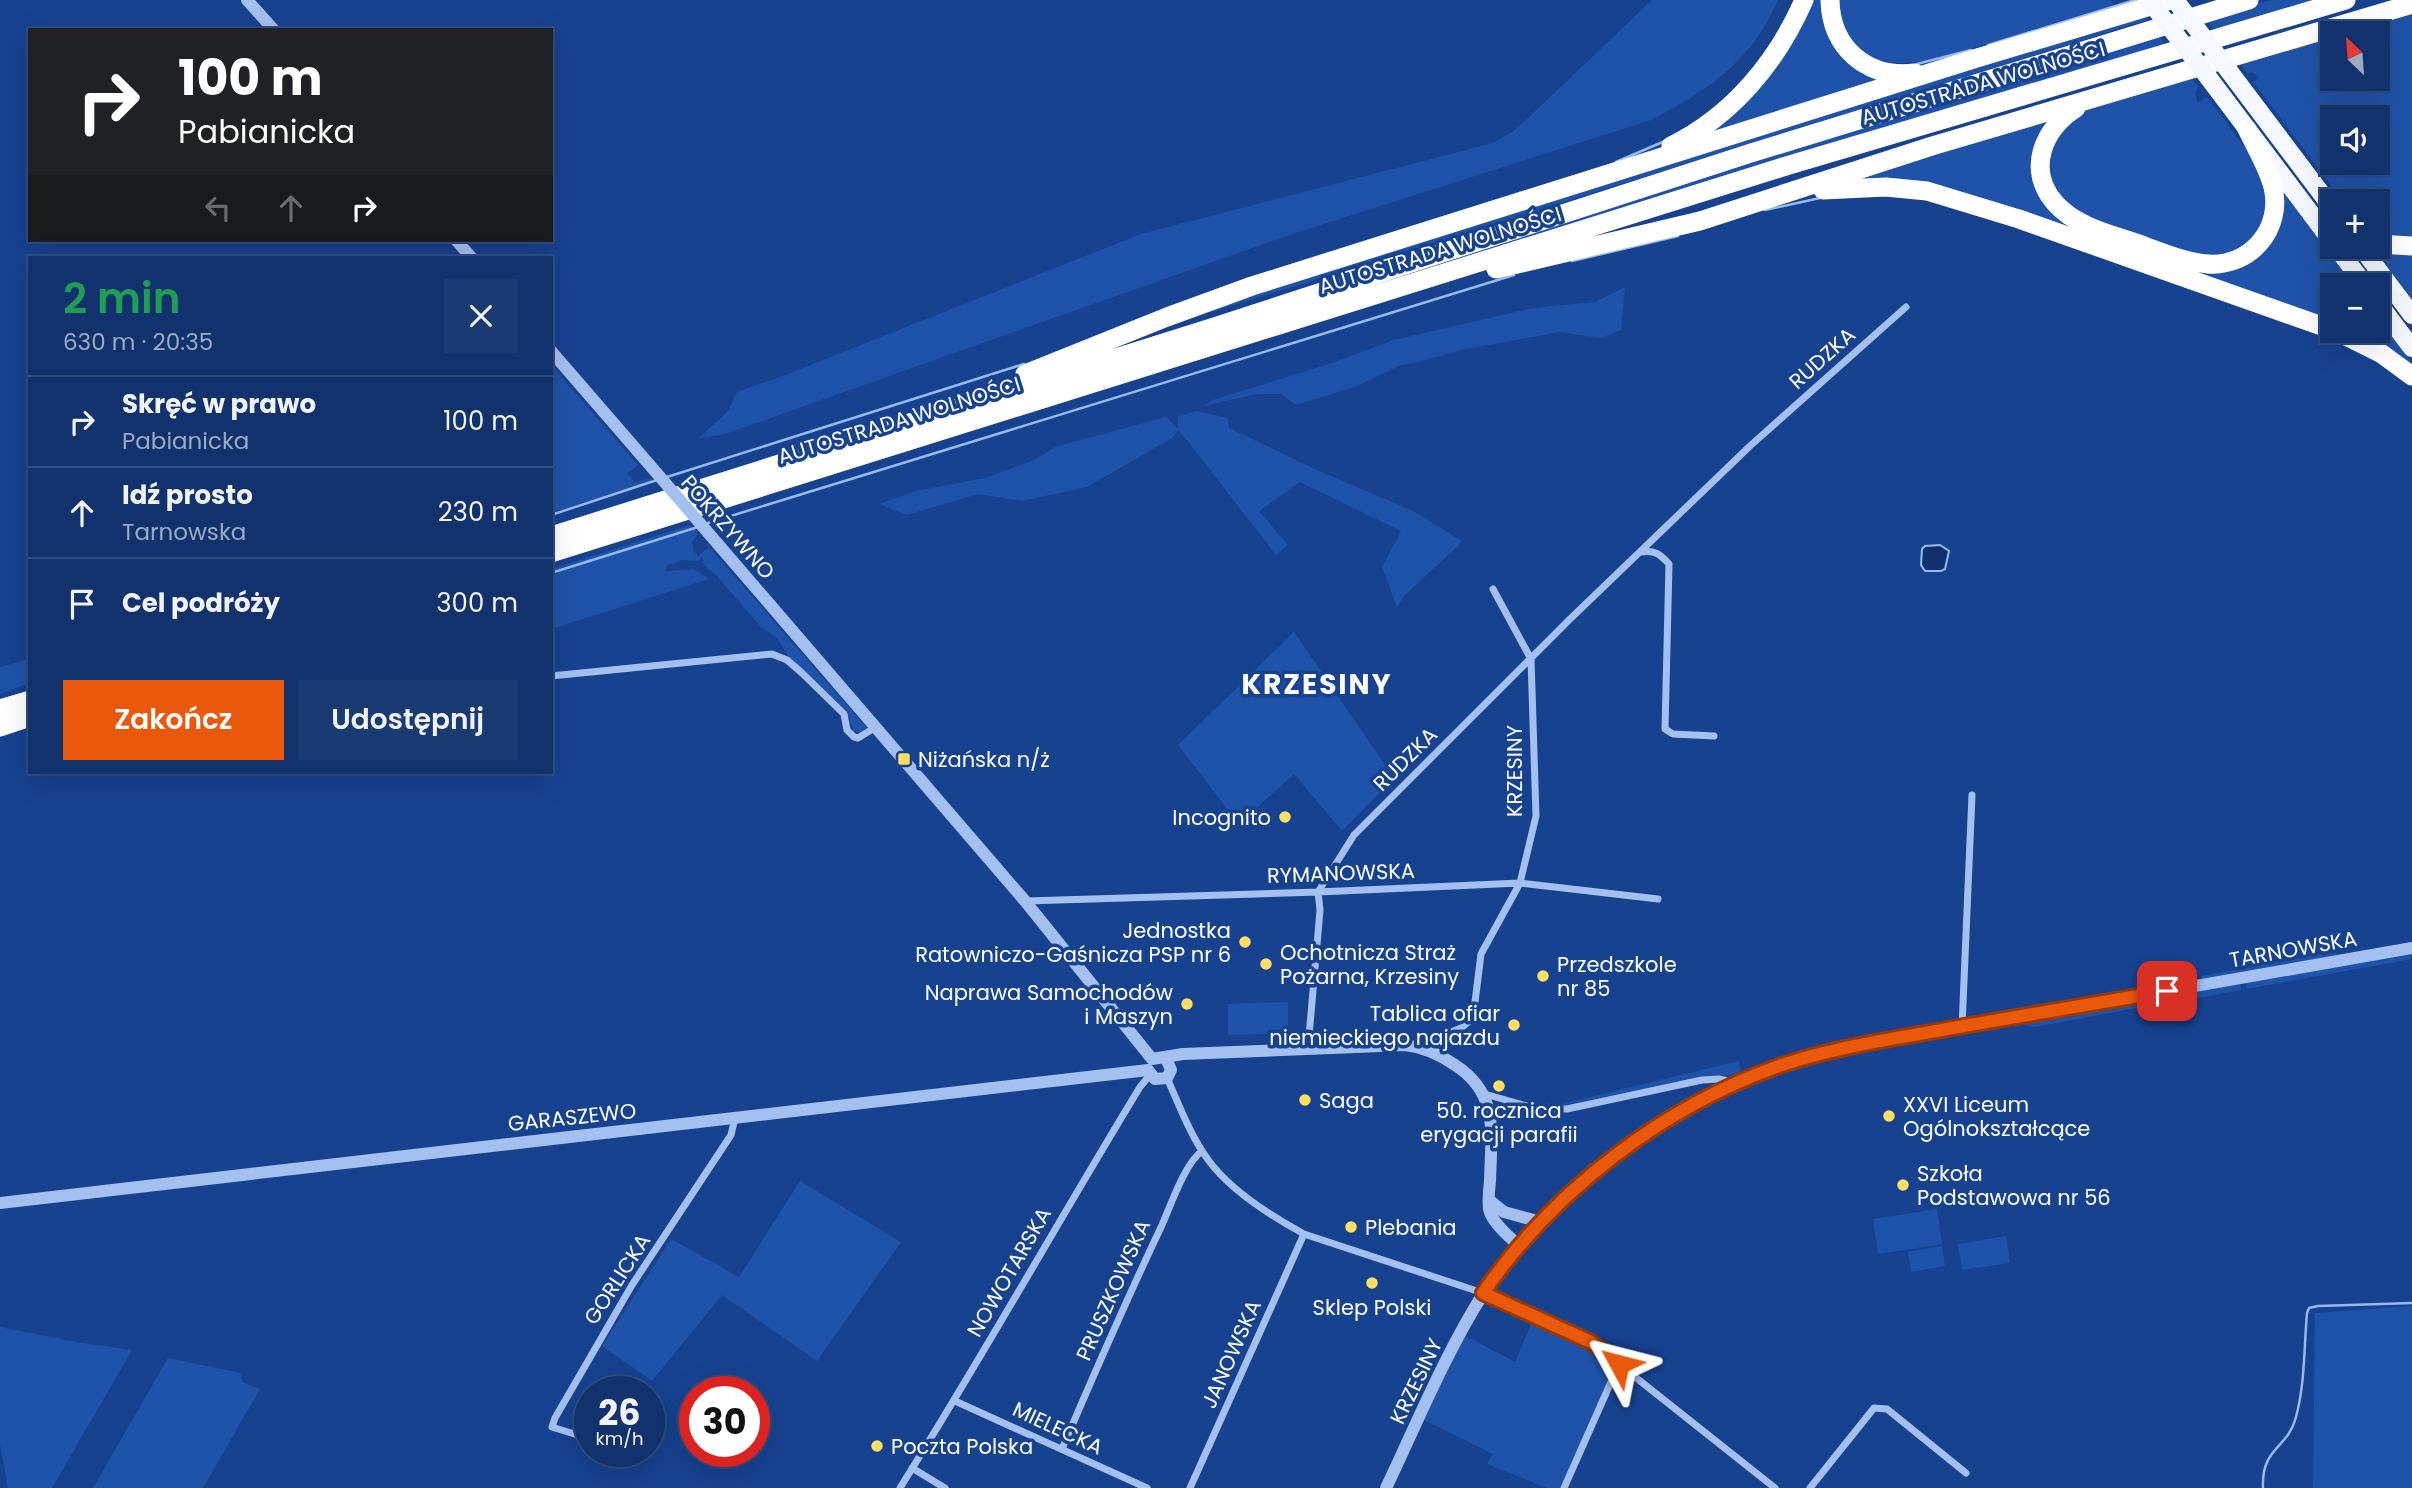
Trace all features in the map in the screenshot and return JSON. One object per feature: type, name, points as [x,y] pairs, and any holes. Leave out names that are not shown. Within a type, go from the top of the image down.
[{"type":"highway","points":[[1609,174],[1690,136],[1729,107],[1772,58],[1804,0]]},
{"type":"highway","points":[[1830,0],[1831,16],[1837,35],[1851,54],[1868,67],[1909,74],[1977,58]]},
{"type":"highway","points":[[2149,0],[2320,226]]},
{"type":"highway","points":[[930,416],[1010,379],[1207,302],[1977,58],[2173,0],[2320,192]]},
{"type":"highway","name":"AUTOSTRADA WOLNOŚCI","points":[[553,535],[1751,153],[2249,0]]},
{"type":"highway","name":"AUTOSTRADA WOLNOŚCI","points":[[553,553],[1786,166],[2346,0]]},
{"type":"highway","points":[[1372,295],[1451,281],[1621,241],[1754,204],[1933,146],[2412,4]]},
{"type":"highway","points":[[2106,94],[2071,111],[2049,133],[2041,163],[2043,181],[2048,192],[2064,212],[2081,223],[2190,261],[2213,264],[2234,261],[2260,244],[2270,227],[2274,207],[2273,188],[2247,129]]},
{"type":"highway","points":[[1754,204],[1833,189],[1886,187],[1927,191],[2019,219],[2320,325]]},
{"type":"highway","points":[[2390,245],[2412,246]]},
{"type":"highway","points":[[2345,259],[2356,273]]},
{"type":"highway","points":[[2370,259],[2412,315]]},
{"type":"highway","points":[[2390,319],[2412,348]]},
{"type":"highway","points":[[2360,343],[2382,354],[2412,376]]},
{"type":"highway","points":[[0,709],[28,701]]},
{"type":"highway","points":[[0,727],[28,719]]},
{"type":"street","points":[[247,0],[272,28]]},
{"type":"street","points":[[458,242],[470,256]]},
{"type":"street","name":"RUDZKA","points":[[1318,892],[1354,835],[1750,446],[1906,306]]},
{"type":"street","name":"POKRZYWNO","points":[[553,353],[1025,901],[1150,1068]]},
{"type":"street","points":[[1640,552],[1651,551],[1661,555],[1669,564],[1665,729],[1673,734],[1714,736]]},
{"type":"street","points":[[1493,589],[1531,659]]},
{"type":"street","points":[[553,676],[772,654],[792,663],[844,714],[848,730],[854,737],[858,738],[876,727]]},
{"type":"street","name":"KRZESINY","points":[[1417,1046],[1461,1028],[1473,1018],[1481,954],[1520,883],[1536,816],[1531,659]]},
{"type":"street","points":[[1962,1027],[1972,795]]},
{"type":"street","name":"RYMANOWSKA","points":[[1025,901],[1520,883],[1658,900]]},
{"type":"street","points":[[1308,1048],[1320,910],[1318,892]]},
{"type":"street","name":"TARNOWSKA","points":[[1485,1094],[1547,1111],[1702,1080],[1719,1079],[1738,1083],[1781,1066],[1844,1049],[2412,948]]},
{"type":"street","points":[[1166,1058],[1171,1070],[1167,1078],[1159,1080],[1150,1068],[1159,1056],[1166,1058],[1183,1054],[1308,1048],[1417,1046],[1432,1051],[1470,1076],[1485,1094],[1490,1109],[1489,1200],[1492,1216],[1519,1247]]},
{"type":"street","name":"GARASZEWO","points":[[0,1203],[1150,1068]]},
{"type":"street","name":"NOWOTARSKA","points":[[900,1488],[955,1401],[1150,1068]]},
{"type":"street","points":[[1167,1078],[1202,1151],[1215,1169],[1283,1223],[1304,1234],[1483,1293],[1591,1342],[1774,1488]]},
{"type":"street","name":"KRZESINY","points":[[1386,1488],[1465,1324],[1483,1293],[1519,1247],[1541,1222],[1588,1178],[1636,1141],[1689,1108],[1738,1083]]},
{"type":"street","name":"GORLICKA","points":[[579,1376],[632,1285],[731,1135],[735,1118]]},
{"type":"street","name":"PRUSZKOWSKA","points":[[1062,1449],[1164,1219],[1193,1158],[1202,1151]]},
{"type":"street","points":[[1489,1200],[1504,1213],[1541,1222]]},
{"type":"street","name":"JANOWSKA","points":[[1191,1488],[1304,1234]]},
{"type":"street","points":[[1564,1488],[1619,1364]]},
{"type":"street","name":"GORLICKA","points":[[574,1385],[552,1427],[574,1434]]},
{"type":"street","name":"MIELECKA","points":[[955,1401],[1147,1488]]},
{"type":"street","points":[[1810,1488],[1874,1408],[1886,1409],[1966,1473]]},
{"type":"street","points":[[912,1468],[945,1488]]},
{"type":"shaded area","points":[[1652,0],[1778,0],[1755,41],[1726,72],[1692,97],[1651,120],[1292,234],[722,435],[699,438],[728,411],[737,392],[1141,234],[1493,143],[1526,120]]},
{"type":"shaded area","points":[[1808,0],[1824,0],[1825,16],[1892,80],[1679,147],[1707,129]]},
{"type":"shaded area","points":[[1839,0],[2111,0],[2113,5],[1940,58],[1898,63],[1872,58],[1861,51],[1843,25]]},
{"type":"shaded area","points":[[2271,0],[2324,0],[2216,32],[2206,19]]},
{"type":"shaded area","points":[[2412,10],[2412,239],[2390,238],[2390,189],[2334,189],[2323,175],[2390,175],[2390,105],[2320,105],[2320,171],[2253,82],[2259,78],[2253,72],[2247,73],[2238,60],[2320,36],[2320,91],[2390,91],[2390,21],[2374,21]]},
{"type":"shaded area","points":[[2142,14],[2147,20],[1212,312],[1210,307]]},
{"type":"shaded area","points":[[2158,34],[2167,46],[697,501],[1298,307]]},
{"type":"shaded area","points":[[2189,75],[2198,87],[2195,93],[2198,103],[2207,97],[2255,161],[2267,186],[2263,231],[2228,257],[2182,253],[2068,208],[2047,174],[2051,141],[2085,109]]},
{"type":"shaded area","points":[[2056,113],[2042,136],[2055,211],[2235,266],[2284,194],[2320,240],[2320,259],[2335,259],[2346,273],[2320,273],[2320,320],[2097,243],[1842,180]]},
{"type":"shaded area","points":[[2390,251],[2412,251],[2412,299],[2382,259],[2390,259]]},
{"type":"shaded area","points":[[1625,287],[1621,330],[1601,338],[1559,332],[1461,350],[1401,365],[1357,386],[1296,405],[1281,394],[1257,394],[1203,406],[1213,400],[1332,363],[1394,340],[1533,308],[1595,302]]},
{"type":"shaded area","points":[[2390,333],[2412,362],[2412,370],[2367,343],[2390,343]]},
{"type":"shaded area","points":[[553,367],[638,465],[627,474],[635,482],[650,478],[652,481],[553,512]]},
{"type":"shaded area","points":[[1197,411],[1228,418],[1229,428],[1317,470],[1413,511],[1461,543],[1404,596],[1397,607],[1382,567],[1401,531],[1300,482],[1259,511],[1288,545],[1276,555],[1179,430],[1172,438],[1087,487],[1022,501],[978,494],[907,515],[879,504],[916,491],[985,478],[1032,461],[1055,447],[1166,417],[1178,429],[1178,416]]},
{"type":"shaded area","points":[[690,525],[698,534],[692,541],[693,550],[698,556],[708,546],[710,548],[866,727],[861,733],[853,730],[847,711],[789,657],[777,638],[761,627],[716,575],[702,563],[702,557],[698,561],[681,560],[672,565],[671,563],[667,565],[666,571],[694,569],[709,579],[553,628],[553,568]]},
{"type":"shaded area","points":[[1940,545],[1949,551],[1945,569],[1925,571],[1921,565],[1922,549],[1925,546]]},
{"type":"shaded area","points":[[1294,632],[1394,778],[1342,831],[1294,774],[1239,824],[1178,745]]},
{"type":"shaded area","points":[[28,660],[28,684],[0,694],[0,667]]},
{"type":"shaded area","points":[[2336,951],[2336,956],[2203,979],[2201,976]]},
{"type":"shaded area","points":[[2412,951],[2412,959],[2246,989],[2246,982]]},
{"type":"shaded area","points":[[2240,984],[2242,990],[2146,1007],[2145,999]]},
{"type":"shaded area","points":[[2140,1000],[2142,1007],[2035,1027],[2020,1023]]},
{"type":"shaded area","points":[[1288,1002],[1288,1033],[1228,1035],[1228,1004]]},
{"type":"shaded area","points":[[1739,1061],[1741,1073],[1705,1076],[1560,1106],[1531,1104],[1495,1093],[1531,1103],[1561,1104]]},
{"type":"shaded area","points":[[800,1181],[901,1242],[817,1361],[722,1295],[656,1376],[645,1376],[602,1346],[671,1239],[739,1277]]},
{"type":"shaded area","points":[[1937,1209],[1942,1244],[1878,1254],[1873,1219]]},
{"type":"shaded area","points":[[2006,1236],[2010,1263],[1962,1270],[1958,1244]]},
{"type":"shaded area","points":[[1942,1246],[1945,1266],[1911,1272],[1908,1252]]},
{"type":"shaded area","points":[[2412,1306],[2412,1488],[2313,1488],[2315,1313]]},
{"type":"shaded area","points":[[1533,1320],[1590,1345],[1617,1365],[1560,1488],[1547,1488],[1487,1464],[1493,1454],[1422,1419],[1462,1334],[1515,1362]]},
{"type":"shaded area","points":[[0,1327],[132,1350],[52,1488],[8,1488],[0,1444]]},
{"type":"shaded area","points":[[168,1358],[241,1373],[242,1382],[260,1389],[203,1488],[93,1488]]},
{"type":"waterway","points":[[1988,45],[2135,0]]},
{"type":"waterway","points":[[1917,64],[1971,50]]},
{"type":"waterway","points":[[1616,162],[1665,141]]},
{"type":"waterway","points":[[1765,210],[1820,198]]},
{"type":"waterway","points":[[1572,261],[1678,236]]},
{"type":"waterway","points":[[708,523],[1514,275]]},
{"type":"waterway","points":[[667,477],[1024,364]]},
{"type":"waterway","points":[[553,514],[657,480]]},
{"type":"waterway","points":[[553,572],[698,527]]},
{"type":"waterway","points":[[2263,1488],[2266,1464],[2287,1436],[2296,1417],[2309,1308],[2412,1303]]},
{"type":"place","name":"Niżańska n/ż","points":[[904,759]]},
{"type":"place","name":"Incognito","points":[[1285,817]]},
{"type":"place","name":"Jednostka Ratowniczo-Gaśnicza PSP nr 6","points":[[1245,942]]},
{"type":"place","name":"Ochotnicza Straż Pożarna, Krzesiny","points":[[1266,964]]},
{"type":"place","name":"Przedszkole nr 85","points":[[1543,976]]},
{"type":"place","name":"Naprawa Samochodów i Maszyn","points":[[1187,1004]]},
{"type":"place","name":"Tablica ofiar niemieckiego najazdu","points":[[1514,1025]]},
{"type":"place","name":"50. rocznica erygacji parafii","points":[[1499,1086]]},
{"type":"place","name":"Saga","points":[[1305,1100]]},
{"type":"place","name":"XXVI Liceum Ogólnokształcące","points":[[1889,1116]]},
{"type":"place","name":"Szkoła Podstawowa nr 56","points":[[1903,1185]]},
{"type":"place","name":"Plebania","points":[[1351,1227]]},
{"type":"place","name":"Sklep Polski","points":[[1372,1283]]},
{"type":"place","name":"Poczta Polska","points":[[877,1446]]},
{"type":"district","name":"KRZESINY","points":[[1317,684]]},
{"type":"route","points":[[1619,1364],[1591,1342],[1483,1293],[1519,1247],[1554,1209],[1588,1178],[1636,1141],[1718,1092],[1797,1061],[1878,1041],[2167,991]]}]
